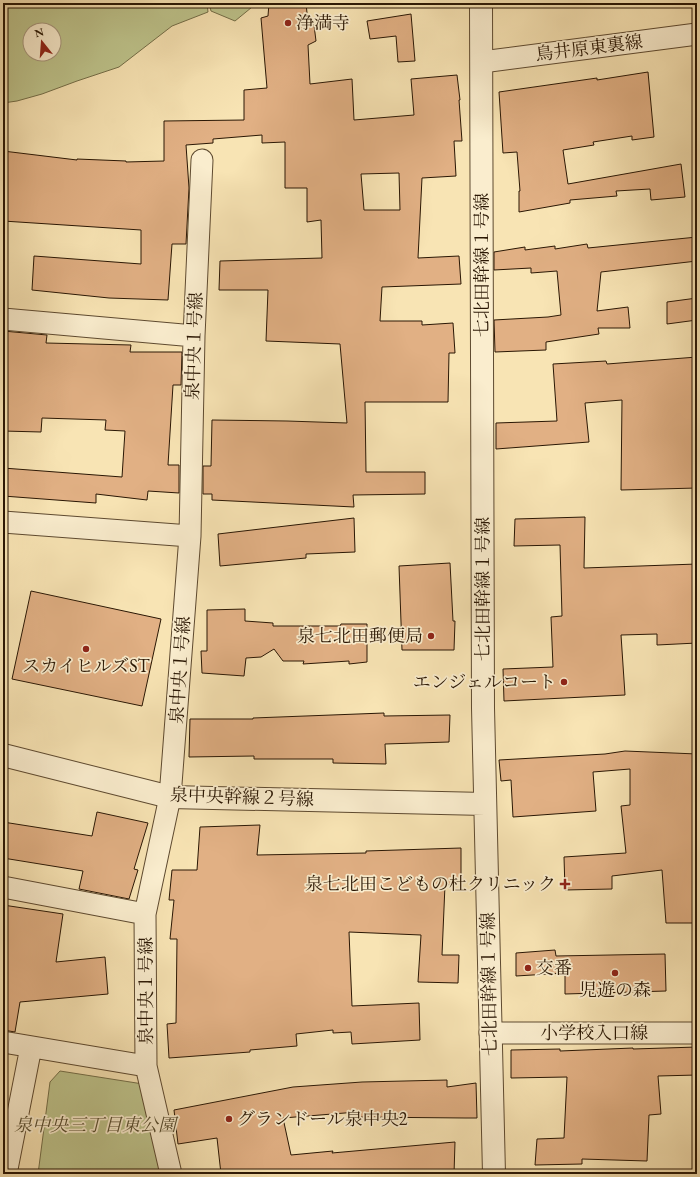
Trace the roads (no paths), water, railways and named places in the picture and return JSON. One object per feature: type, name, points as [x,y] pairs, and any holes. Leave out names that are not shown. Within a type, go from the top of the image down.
[{"type":"street","name":"七北田幹線１号線","points":[[481,3],[483,708],[494,1174]]},
{"type":"street","name":"鳥井原東裏線","points":[[482,62],[697,34]]},
{"type":"street","name":"泉中央１号線","points":[[171,1174],[146,1066],[145,914],[170,797],[190,536],[194,336],[202,160]]},
{"type":"street","points":[[3,319],[194,336]]},
{"type":"street","points":[[3,522],[190,536]]},
{"type":"street","name":"泉中央幹線２号線","points":[[3,755],[170,797],[485,804]]},
{"type":"street","points":[[3,887],[145,914]]},
{"type":"street","name":"小学校入口線","points":[[490,1034],[697,1033]]},
{"type":"street","points":[[3,1042],[146,1066]]},
{"type":"street","points":[[6,1174],[31,1047]]},
{"type":"place","name":"浄満寺","points":[[288,23]]},
{"type":"place","name":"泉七北田郵便局","points":[[431,636]]},
{"type":"place","name":"スカイヒルズST","points":[[86,649]]},
{"type":"place","name":"エンジェルコート","points":[[564,682]]},
{"type":"place","name":"泉七北田こどもの杜クリニック","points":[[565,884]]},
{"type":"place","name":"交番","points":[[528,968]]},
{"type":"place","name":"児遊の森","points":[[615,973]]},
{"type":"place","name":"グランドール泉中央2","points":[[229,1119]]},
{"type":"park label","name":"泉中央三丁目東公園","points":[[95,1125]]}]
